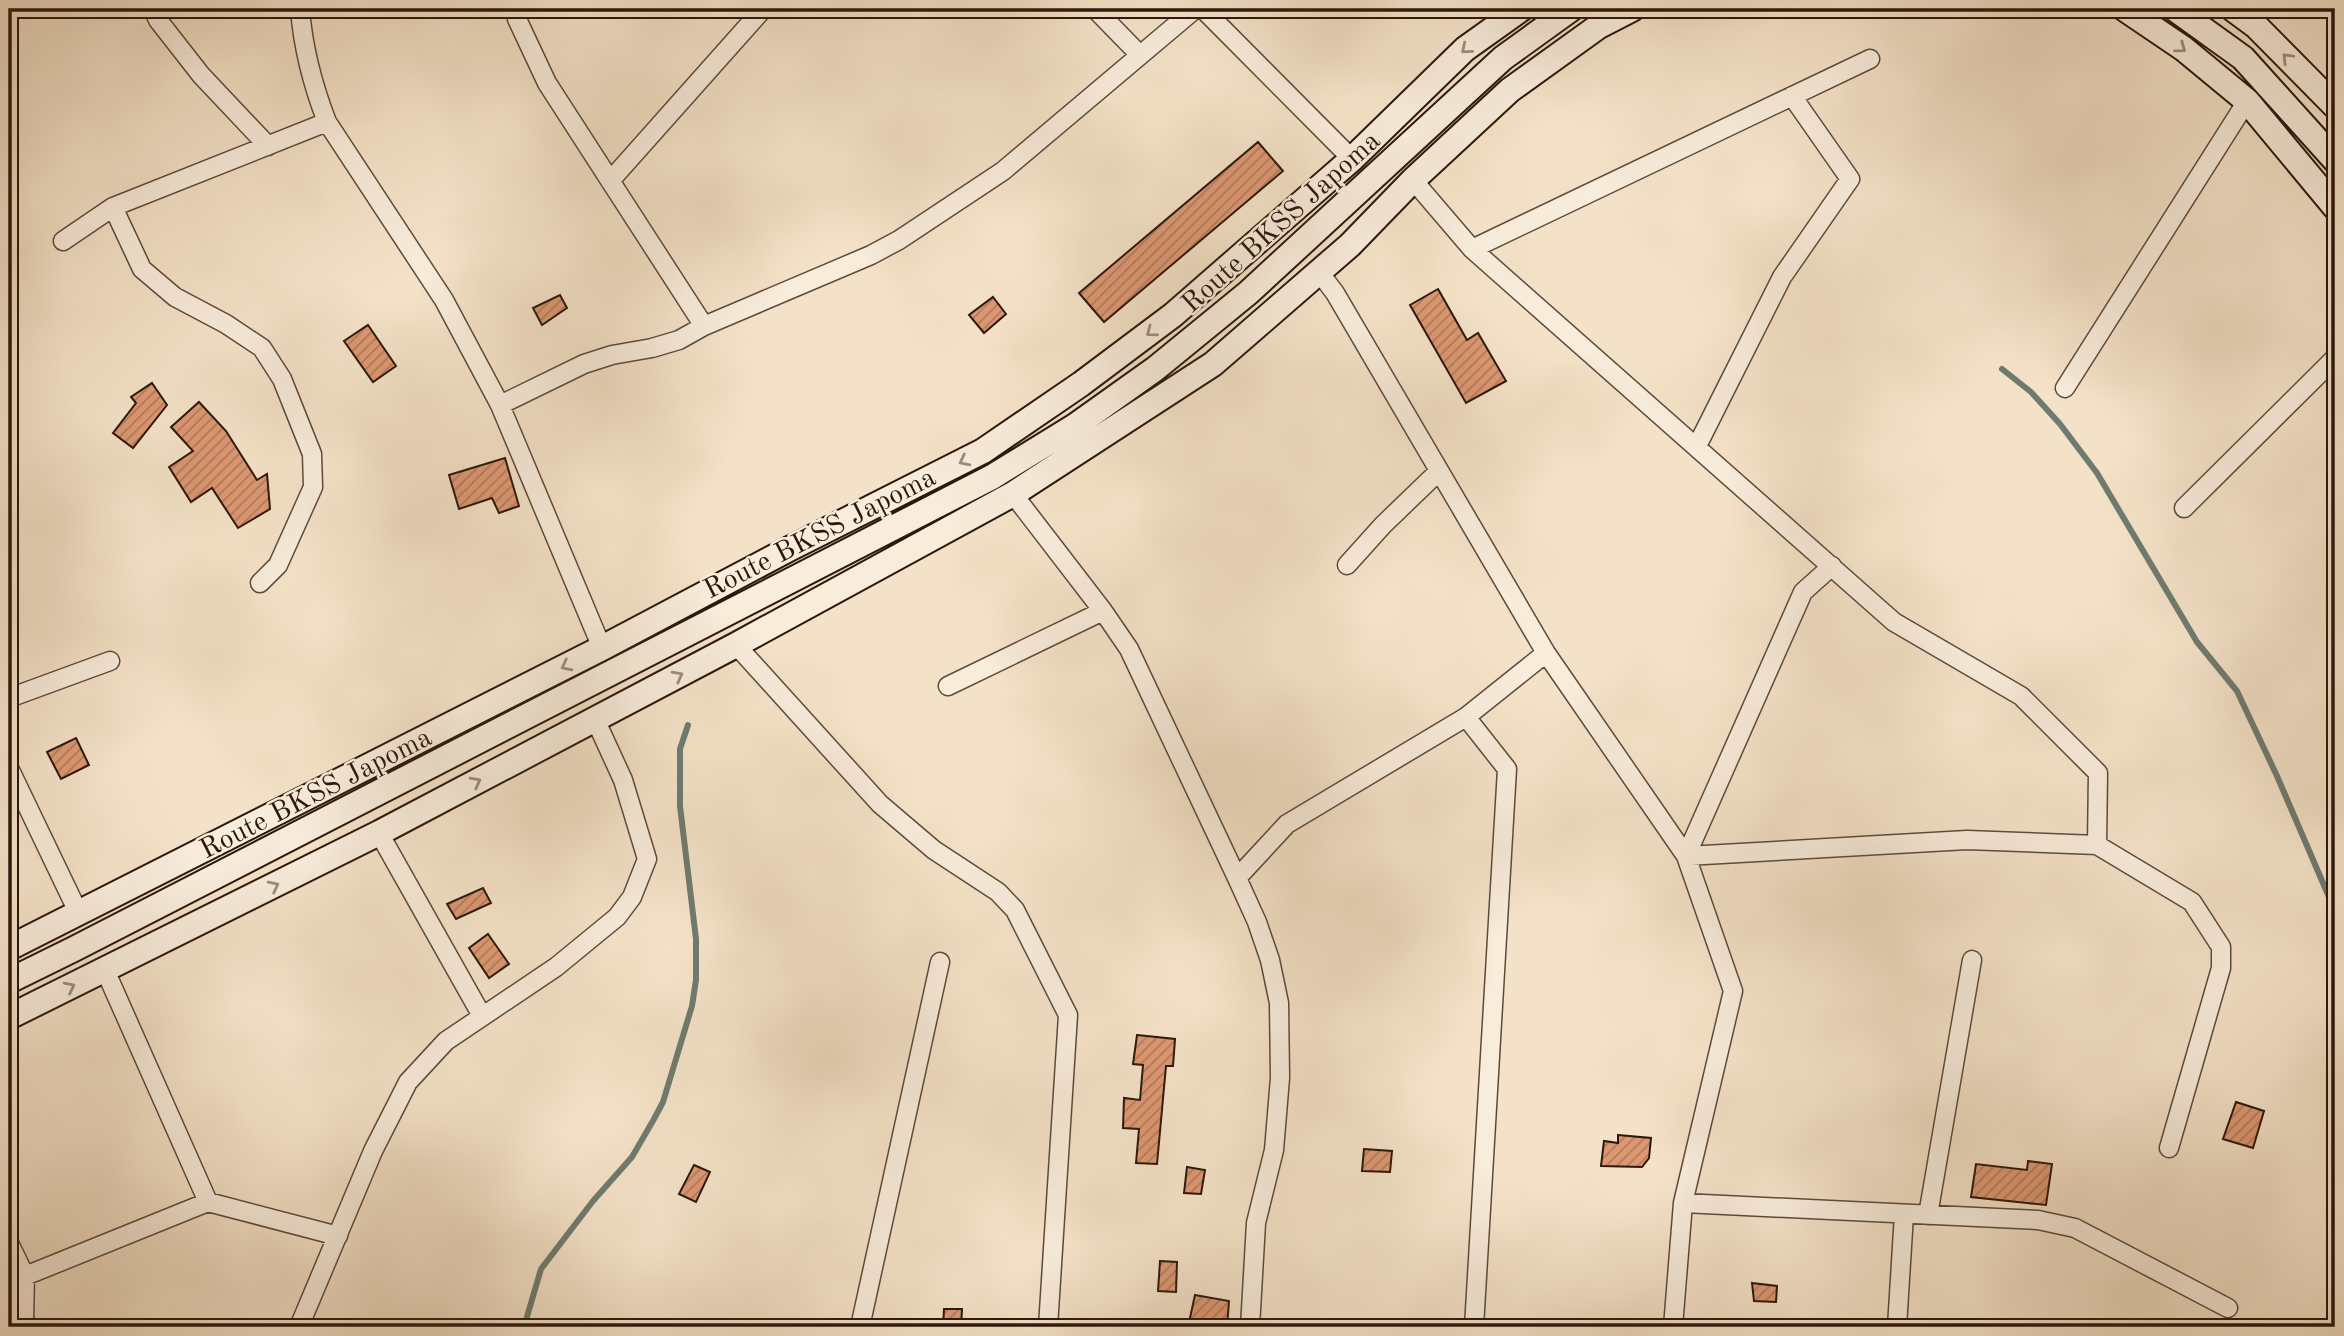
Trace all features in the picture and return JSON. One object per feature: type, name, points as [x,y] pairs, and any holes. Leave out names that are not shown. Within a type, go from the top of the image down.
[{"type":"main road","points":[[9,948],[602,648],[983,451],[1081,384],[1173,315],[1352,159],[1465,49],[1521,9]]},
{"type":"main road","name":"Route BKSS Japoma","points":[[9,981],[992,477],[1075,426],[1155,369],[1248,293],[1503,58],[1571,9]]},
{"type":"main road","points":[[9,1017],[379,833],[736,645],[1013,494],[1213,364],[1350,245],[1413,180],[1510,90],[1599,26],[1632,9]]},
{"type":"main road","points":[[2125,9],[2184,49],[2247,102],[2335,207]]},
{"type":"main road","points":[[2175,9],[2244,58],[2335,160]]},
{"type":"main road","points":[[2233,9],[2256,26],[2335,106]]},
{"type":"street","points":[[153,9],[158,20],[201,75],[268,146]]},
{"type":"street","points":[[300,9],[302,31],[316,93],[327,122],[444,300],[499,405],[602,648]]},
{"type":"street","points":[[610,181],[762,9]]},
{"type":"street","points":[[1095,9],[1139,54]]},
{"type":"street","points":[[499,405],[584,364],[679,340],[704,326],[871,255],[899,240],[1003,171],[1195,9]]},
{"type":"street","points":[[1203,9],[1352,159]]},
{"type":"street","points":[[520,12],[547,83],[704,326]]},
{"type":"street","points":[[1472,249],[1870,59]]},
{"type":"street","points":[[1697,446],[1782,277],[1850,179],[1792,96]]},
{"type":"street","points":[[2065,388],[2247,102]]},
{"type":"street","points":[[63,240],[113,207],[327,122]]},
{"type":"street","points":[[1413,180],[1472,249],[1894,622],[2021,696],[2098,773],[2097,845]]},
{"type":"street","points":[[113,207],[142,269],[175,297],[226,324],[261,348],[282,379],[312,454],[313,487],[278,565],[260,583]]},
{"type":"street","points":[[1319,272],[1335,293],[1546,653],[1686,856],[1732,991],[1683,1203],[1673,1327]]},
{"type":"street","points":[[2184,508],[2335,358]]},
{"type":"street","points":[[1347,565],[1383,525],[1439,471]]},
{"type":"street","points":[[1013,494],[1129,649],[1257,922],[1270,960],[1279,1003],[1280,1078],[1274,1150],[1256,1223],[1250,1327]]},
{"type":"street","points":[[1686,856],[1803,592],[1832,566]]},
{"type":"street","points":[[948,686],[1103,611]]},
{"type":"street","points":[[736,645],[880,804],[934,850],[998,892],[1015,910],[1069,1015],[1048,1327]]},
{"type":"street","points":[[1237,878],[1287,824],[1466,717],[1546,653]]},
{"type":"street","points":[[9,698],[110,661]]},
{"type":"street","points":[[1466,717],[1507,769],[1474,1327]]},
{"type":"street","points":[[299,1327],[373,1151],[408,1082],[446,1041],[556,967],[617,917],[641,879],[647,859],[638,825],[624,780],[595,719]]},
{"type":"street","points":[[9,768],[79,914]]},
{"type":"street","points":[[379,833],[482,1016]]},
{"type":"street","points":[[1686,856],[1967,840],[2097,845],[2192,902],[2221,947],[2221,968],[2169,1148]]},
{"type":"street","points":[[1928,1215],[1972,960]]},
{"type":"street","points":[[860,1327],[940,962]]},
{"type":"street","points":[[105,970],[208,1202]]},
{"type":"street","points":[[25,1276],[208,1202],[338,1236]]},
{"type":"street","points":[[1683,1203],[2038,1220],[2075,1228],[2228,1308]]},
{"type":"street","points":[[1897,1327],[1903,1214]]},
{"type":"street","points":[[9,1243],[25,1276],[24,1320],[29,1327]]},
{"type":"building","points":[[1258,142],[1283,171],[1104,322],[1079,293]]},
{"type":"building","points":[[1438,289],[1467,340],[1478,333],[1506,381],[1466,403],[1410,305]]},
{"type":"building","points":[[560,295],[567,308],[542,325],[533,308]]},
{"type":"building","points":[[993,297],[1006,314],[984,333],[969,315]]},
{"type":"building","points":[[368,325],[396,366],[373,382],[344,341]]},
{"type":"building","points":[[152,383],[167,405],[133,448],[113,433],[136,403],[131,397]]},
{"type":"building","points":[[199,402],[226,431],[257,480],[267,474],[270,509],[238,528],[212,488],[191,502],[169,467],[193,451],[171,427]]},
{"type":"building","points":[[505,458],[519,506],[499,513],[492,498],[459,509],[449,475]]},
{"type":"building","points":[[76,738],[89,765],[61,779],[47,752]]},
{"type":"building","points":[[483,888],[491,903],[456,919],[447,904]]},
{"type":"building","points":[[488,934],[509,964],[489,978],[469,948]]},
{"type":"building","points":[[1137,1035],[1175,1039],[1173,1066],[1166,1066],[1157,1164],[1136,1163],[1139,1129],[1123,1128],[1124,1098],[1140,1100],[1143,1065],[1133,1064]]},
{"type":"building","points":[[2236,1102],[2264,1111],[2253,1148],[2223,1139]]},
{"type":"building","points":[[1618,1135],[1651,1138],[1649,1158],[1642,1167],[1601,1166],[1604,1141],[1618,1143]]},
{"type":"building","points":[[1364,1149],[1392,1151],[1390,1172],[1362,1171]]},
{"type":"building","points":[[2028,1161],[2052,1164],[2046,1205],[1971,1197],[1976,1164],[2027,1170]]},
{"type":"building","points":[[694,1165],[710,1172],[696,1202],[679,1194]]},
{"type":"building","points":[[1187,1167],[1205,1170],[1201,1194],[1184,1193]]},
{"type":"building","points":[[1160,1261],[1177,1262],[1176,1292],[1158,1291]]},
{"type":"building","points":[[1752,1283],[1777,1286],[1776,1302],[1754,1301]]},
{"type":"building","points":[[1195,1295],[1229,1301],[1227,1327],[1188,1327]]},
{"type":"building","points":[[944,1309],[962,1309],[961,1327],[943,1327]]},
{"type":"waterway","points":[[2002,369],[2031,392],[2060,424],[2097,473],[2197,642],[2237,691],[2335,911]]},
{"type":"waterway","points":[[524,1327],[541,1269],[593,1201],[632,1157],[663,1102],[692,1006],[696,980],[696,939],[680,806],[680,749],[688,725]]}]
